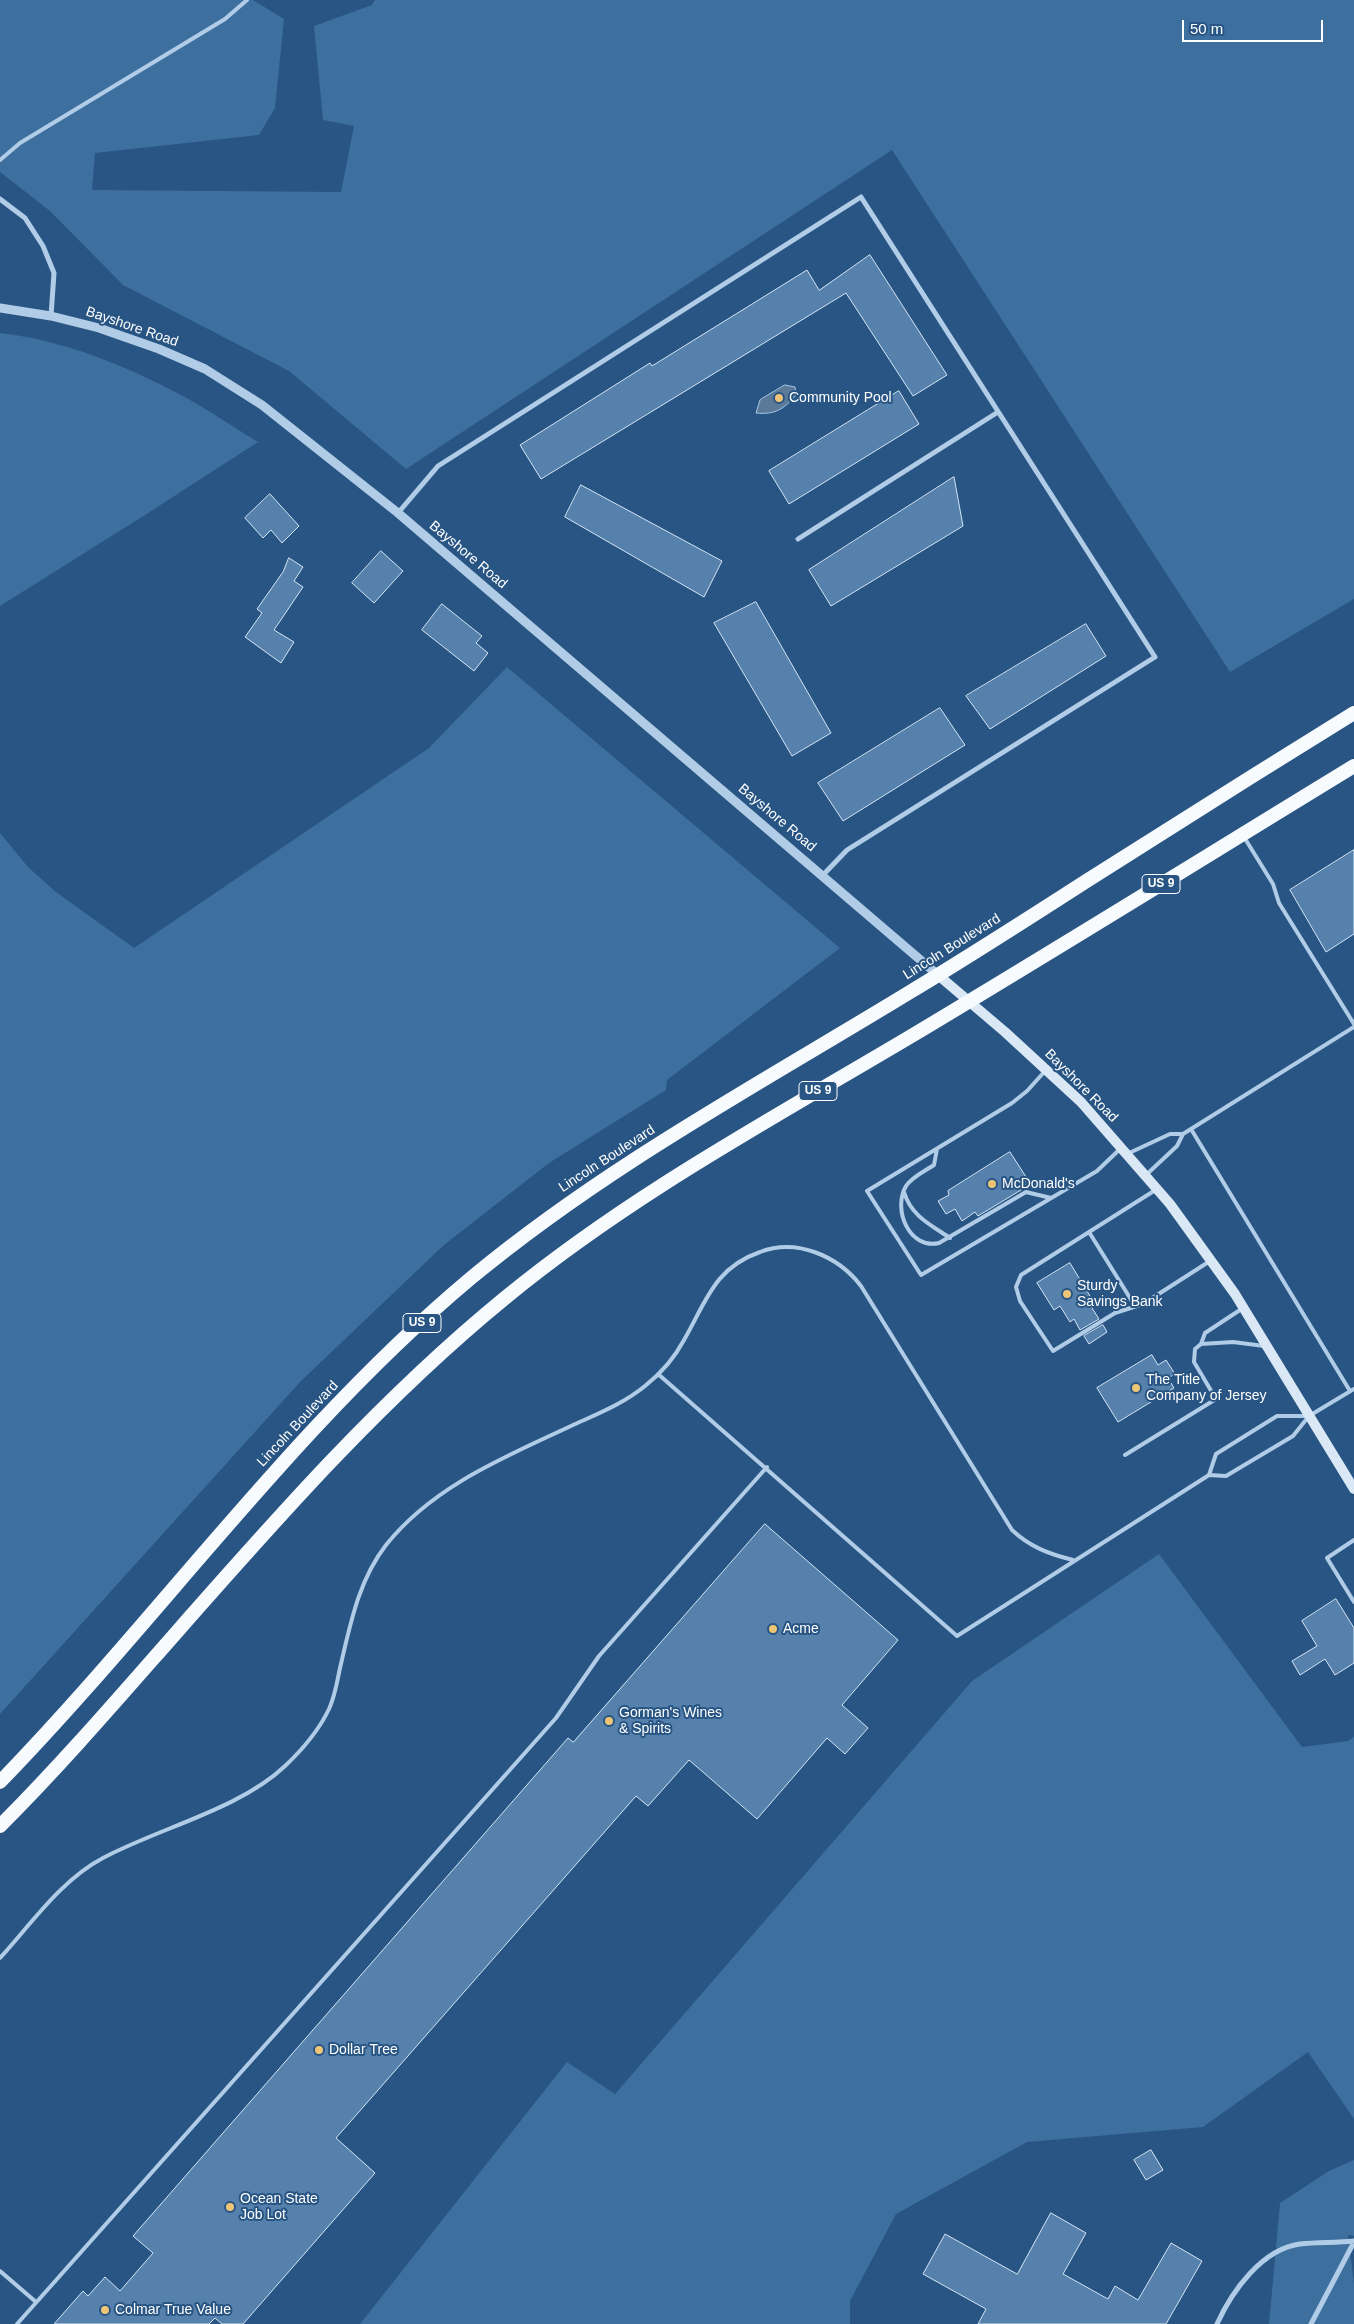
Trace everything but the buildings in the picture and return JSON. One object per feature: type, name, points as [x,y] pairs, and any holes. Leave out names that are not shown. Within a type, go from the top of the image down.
[{"type":"highway","name":"Lincoln Boulevard","points":[[0,1782],[58,1719],[280,1464],[380,1361],[467,1282],[571,1200],[623,1166],[938,975],[1354,713]]},
{"type":"highway","name":"US 9","points":[[0,1826],[48,1777],[265,1531],[344,1447],[413,1378],[502,1300],[602,1224],[659,1187],[970,1002],[1354,766]]},
{"type":"main road","name":"Bayshore Road","points":[[938,975],[1081,1102],[1145,1175],[1212,1260],[1354,1488]]},
{"type":"street","points":[[398,513],[438,466],[861,197],[1155,657],[847,850],[823,875]]},
{"type":"street","points":[[0,200],[25,218],[43,246],[54,272],[51,316]]},
{"type":"street","name":"Bayshore Road","points":[[0,308],[51,316],[99,328],[142,343],[205,369],[262,406],[295,430],[398,513],[938,975]]},
{"type":"street","points":[[798,539],[998,412]]},
{"type":"street","points":[[1217,2324],[1235,2293],[1256,2268],[1272,2254],[1299,2244],[1354,2241]]},
{"type":"street","points":[[1311,2324],[1354,2241]]},
{"type":"lane","points":[[0,160],[20,143],[225,18],[247,0]]},
{"type":"lane","points":[[1145,1175],[1177,1146],[1183,1134],[1354,1025],[1279,903],[1273,884],[1242,834]]},
{"type":"lane","points":[[1046,1070],[1027,1091],[1012,1103],[867,1192],[921,1275],[1097,1171],[1124,1151],[1170,1134],[1183,1134]]},
{"type":"lane","points":[[658,1374],[767,1467],[957,1636],[1073,1560],[1209,1475],[1226,1476],[1293,1436],[1309,1416],[1352,1390],[1191,1129]]},
{"type":"lane","points":[[938,1149],[934,1165],[911,1181],[904,1192],[902,1212],[906,1225],[920,1243],[933,1245],[950,1238],[1026,1192],[1051,1198]]},
{"type":"lane","points":[[1157,1190],[1021,1275],[1016,1287],[1020,1301],[1053,1351],[1115,1313],[1143,1304],[1212,1260]]},
{"type":"lane","points":[[904,1192],[907,1202],[917,1215],[950,1238]]},
{"type":"lane","points":[[1089,1232],[1135,1306]]},
{"type":"lane","points":[[0,1958],[58,1894],[88,1867],[116,1852],[246,1793],[276,1775],[313,1734],[329,1709],[354,1609],[367,1575],[385,1546],[413,1517],[445,1491],[478,1470],[613,1407],[639,1391],[658,1374],[683,1342],[714,1284],[732,1266],[764,1250],[791,1247],[817,1252],[839,1264],[861,1286],[1012,1530],[1024,1541],[1038,1549],[1073,1560]]},
{"type":"lane","points":[[1202,1344],[1205,1333],[1243,1308]]},
{"type":"lane","points":[[1124,1455],[1216,1399],[1194,1362],[1195,1349],[1202,1344],[1233,1342],[1267,1347]]},
{"type":"lane","points":[[1209,1475],[1216,1454],[1277,1416],[1309,1416]]},
{"type":"lane","points":[[17,2324],[550,1724],[599,1656],[767,1467]]},
{"type":"lane","points":[[1354,1540],[1327,1558],[1354,1602]]},
{"type":"lane","points":[[0,2271],[36,2302]]},
{"type":"shaded area","points":[[0,0],[253,0],[284,19],[275,108],[259,135],[95,153],[92,190],[341,192],[354,126],[323,120],[314,26],[372,5],[375,0],[1354,0],[1354,599],[1230,672],[892,150],[406,469],[289,371],[123,285],[50,211],[0,172]]},
{"type":"shaded area","points":[[0,333],[24,336],[71,348],[140,374],[183,396],[258,442],[0,606]]},
{"type":"shaded area","name":"Community Pool","points":[[785,385],[795,387],[796,395],[787,404],[774,412],[756,413],[760,400]]},
{"type":"shaded area","points":[[507,667],[840,948],[667,1080],[666,1090],[549,1163],[444,1245],[301,1381],[0,1714],[0,833],[28,867],[56,892],[134,948],[429,748]]},
{"type":"shaded area","points":[[1159,1554],[1302,1747],[1348,1741],[1354,1737],[1354,2119],[1308,2052],[1203,2127],[1027,2142],[896,2214],[850,2301],[850,2324],[360,2324],[567,2062],[615,2094],[972,1681]]},
{"type":"shaded area","points":[[1354,2160],[1354,2236],[1348,2235],[1354,2283],[1354,2324],[1269,2324],[1280,2203],[1329,2171]]},
{"type":"place","name":"Community Pool","points":[[779,398]]},
{"type":"place","name":"McDonald's","points":[[992,1184]]},
{"type":"place","name":"Sturdy Savings Bank","points":[[1067,1294]]},
{"type":"place","name":"The Title Company of Jersey","points":[[1136,1388]]},
{"type":"place","name":"Acme","points":[[773,1629]]},
{"type":"place","name":"Gorman's Wines & Spirits","points":[[609,1721]]},
{"type":"place","name":"Dollar Tree","points":[[319,2050]]},
{"type":"place","name":"Ocean State Job Lot","points":[[230,2207]]},
{"type":"place","name":"Colmar True Value","points":[[105,2310]]}]
